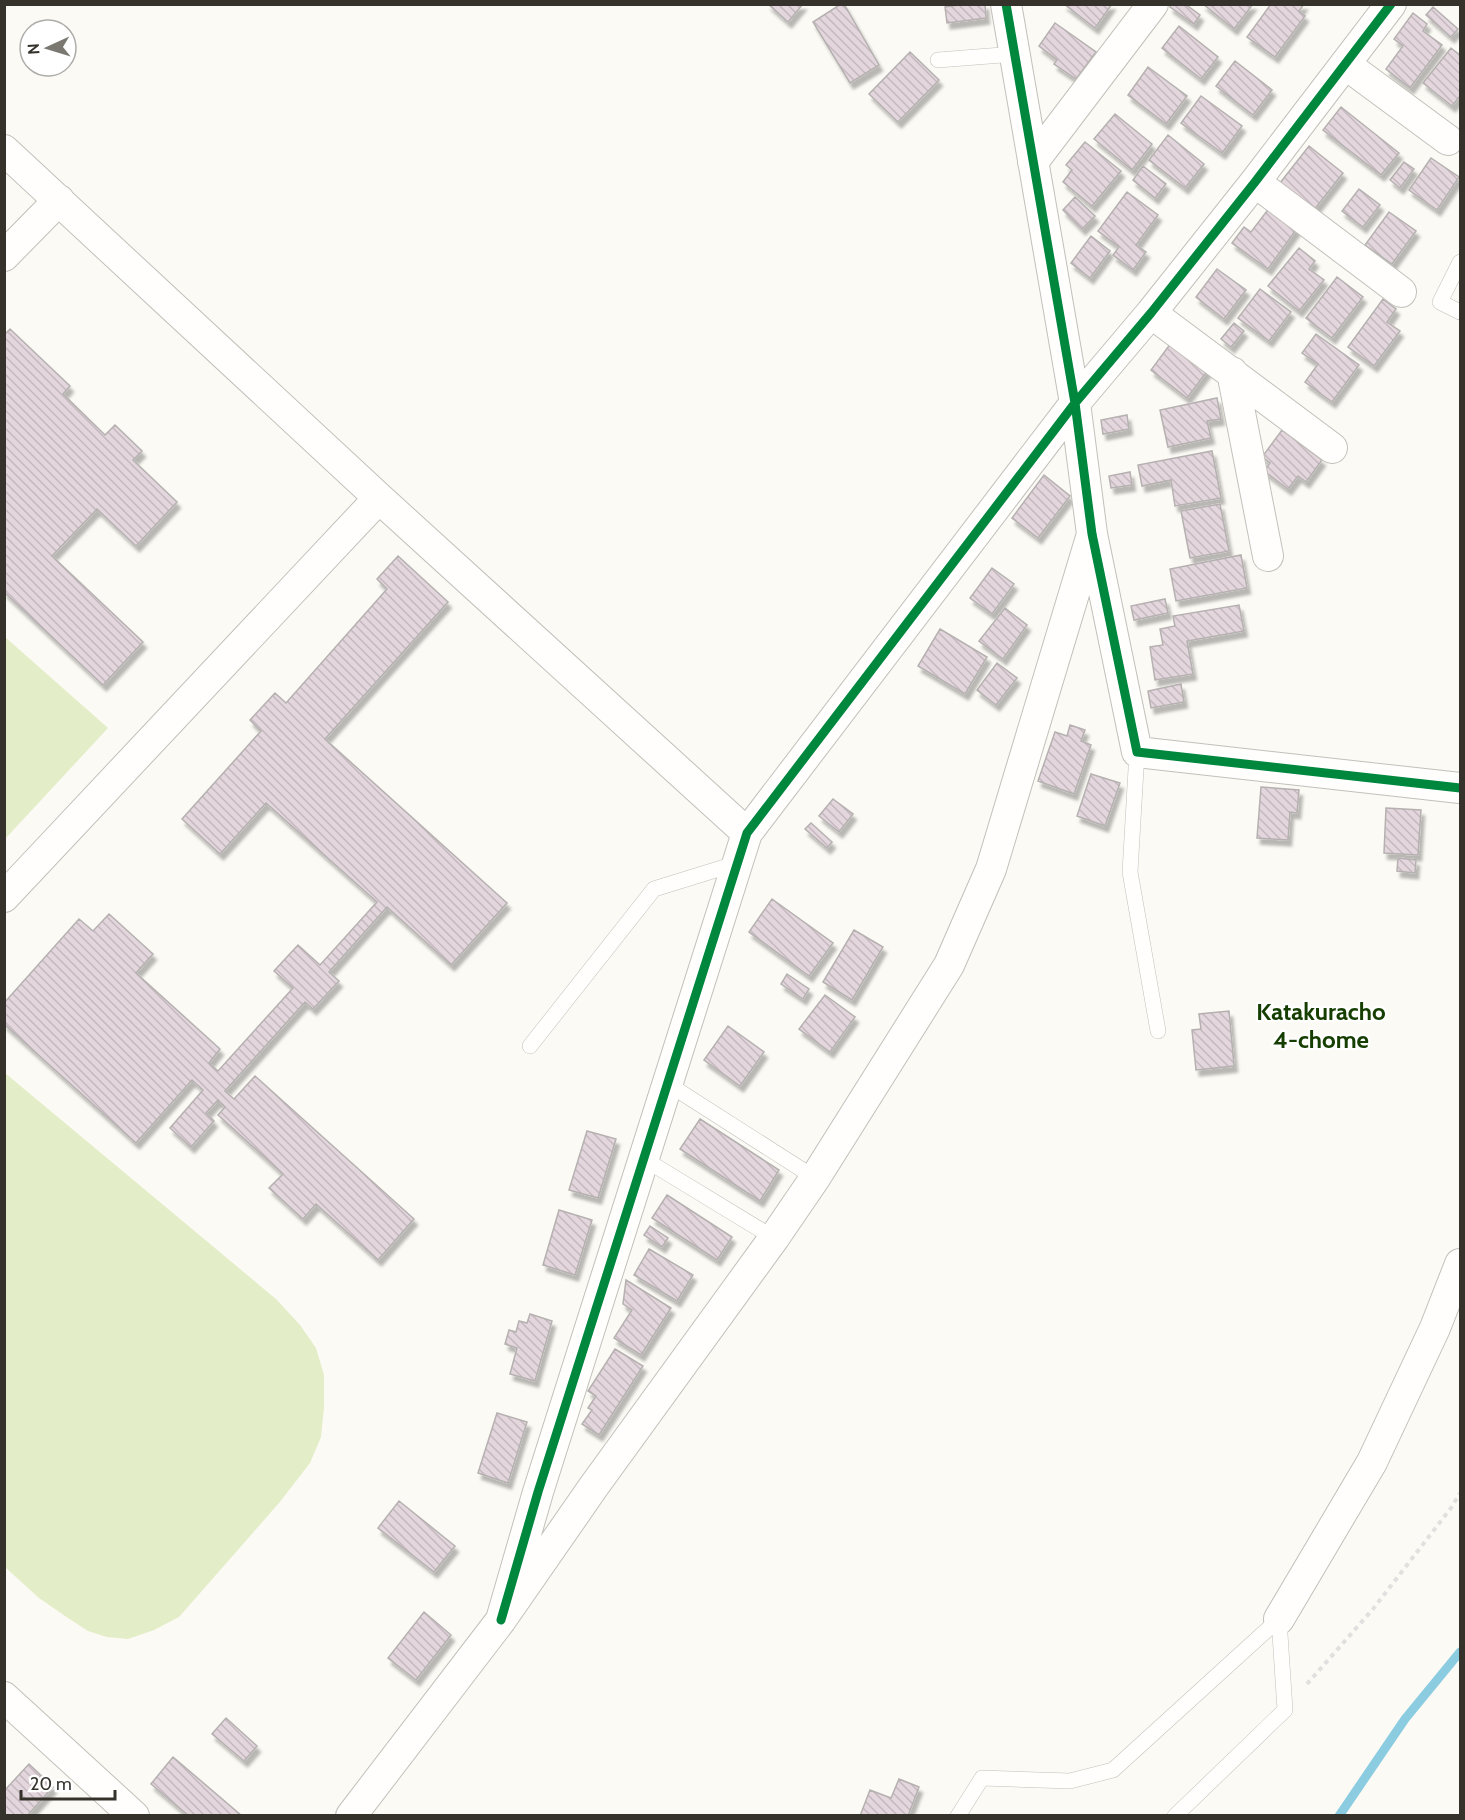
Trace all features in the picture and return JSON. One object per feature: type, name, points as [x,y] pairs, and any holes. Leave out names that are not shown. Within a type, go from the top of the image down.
[{"type":"street","points":[[1006,4],[1075,403],[1092,534],[1137,752],[1461,788]]},
{"type":"street","points":[[1033,162],[1153,4]]},
{"type":"street","points":[[501,1620],[538,1492],[747,833],[1075,403],[1151,313],[1255,182],[1391,4]]},
{"type":"street","points":[[1345,64],[1448,140]]},
{"type":"street","points":[[4,150],[379,498],[747,833]]},
{"type":"street","points":[[1255,182],[1401,292]]},
{"type":"street","points":[[4,256],[59,200]]},
{"type":"street","points":[[1151,313],[1332,448]]},
{"type":"street","points":[[1232,372],[1268,556]]},
{"type":"street","points":[[4,897],[379,498]]},
{"type":"street","points":[[351,1815],[501,1620],[594,1486],[774,1238],[949,965],[991,869],[1092,534]]},
{"type":"street","points":[[1279,1618],[1371,1462],[1435,1328],[1461,1264]]},
{"type":"street","points":[[4,1697],[134,1815]]},
{"type":"lane","points":[[938,60],[1015,54]]},
{"type":"lane","points":[[1461,262],[1440,302],[1461,312]]},
{"type":"lane","points":[[1137,752],[1131,872],[1158,1031]]},
{"type":"lane","points":[[530,1046],[654,889],[738,864]]},
{"type":"lane","points":[[668,1084],[814,1178]]},
{"type":"lane","points":[[644,1159],[774,1238]]},
{"type":"lane","points":[[1175,1815],[1285,1710],[1279,1618]]},
{"type":"lane","points":[[958,1815],[982,1778],[1070,1781],[1113,1770],[1279,1618]]},
{"type":"path","points":[[1285,1710],[1373,1609],[1461,1493]]},
{"type":"green space","points":[[5,637],[108,728],[5,839]]},
{"type":"green space","points":[[5,1073],[276,1299],[300,1325],[316,1348],[324,1375],[321,1437],[310,1463],[279,1503],[179,1617],[154,1630],[128,1639],[107,1637],[88,1631],[39,1598],[5,1567]]},
{"type":"building","points":[[768,4],[803,4],[788,22]]},
{"type":"building","points":[[844,4],[879,65],[850,83],[813,22]]},
{"type":"building","points":[[985,4],[986,18],[947,23],[945,7]]},
{"type":"building","points":[[1064,4],[1112,4],[1095,28]]},
{"type":"building","points":[[1171,4],[1185,4],[1200,15],[1194,24],[1170,7]]},
{"type":"building","points":[[1203,4],[1253,4],[1234,29]]},
{"type":"building","points":[[1271,4],[1304,4],[1299,11],[1305,16],[1275,57],[1247,37]]},
{"type":"building","points":[[1433,7],[1458,29],[1451,37],[1426,15]]},
{"type":"building","points":[[1413,13],[1427,24],[1423,31],[1442,45],[1410,88],[1386,69],[1403,46],[1394,39]]},
{"type":"building","points":[[1055,23],[1096,52],[1076,79],[1054,64],[1057,60],[1039,46]]},
{"type":"building","points":[[1179,26],[1218,57],[1201,79],[1162,48]]},
{"type":"building","points":[[1451,48],[1460,55],[1460,96],[1452,106],[1423,83]]},
{"type":"building","points":[[910,52],[939,80],[898,122],[869,94]]},
{"type":"building","points":[[1235,61],[1272,90],[1253,115],[1216,86]]},
{"type":"building","points":[[1148,67],[1187,96],[1166,124],[1128,95]]},
{"type":"building","points":[[1201,96],[1242,126],[1222,153],[1181,123]]},
{"type":"building","points":[[1341,107],[1399,153],[1381,175],[1323,130]]},
{"type":"building","points":[[1115,114],[1152,144],[1132,170],[1094,139]]},
{"type":"building","points":[[1168,135],[1204,164],[1185,188],[1149,160]]},
{"type":"building","points":[[1085,142],[1121,171],[1092,206],[1063,182],[1072,170],[1066,165]]},
{"type":"building","points":[[1309,146],[1343,173],[1314,210],[1280,183]]},
{"type":"building","points":[[1431,158],[1459,177],[1437,210],[1409,190]]},
{"type":"building","points":[[1404,162],[1414,169],[1400,188],[1390,180]]},
{"type":"building","points":[[1143,166],[1166,184],[1155,198],[1133,180]]},
{"type":"building","points":[[1359,189],[1380,205],[1363,227],[1342,211]]},
{"type":"building","points":[[1127,192],[1158,215],[1136,245],[1146,252],[1133,270],[1113,255],[1119,247],[1098,231]]},
{"type":"building","points":[[1075,197],[1095,216],[1082,229],[1063,210]]},
{"type":"building","points":[[1270,207],[1298,227],[1268,269],[1232,243],[1244,227],[1251,232]]},
{"type":"building","points":[[1389,212],[1416,231],[1392,264],[1365,245]]},
{"type":"building","points":[[1091,236],[1110,251],[1090,278],[1071,263]]},
{"type":"building","points":[[1299,248],[1315,261],[1309,269],[1324,280],[1299,311],[1268,286]]},
{"type":"building","points":[[1217,269],[1246,290],[1224,319],[1196,297]]},
{"type":"building","points":[[1337,277],[1363,297],[1332,338],[1306,318]]},
{"type":"building","points":[[1260,289],[1291,312],[1269,341],[1238,318]]},
{"type":"building","points":[[1383,299],[1396,309],[1387,322],[1400,331],[1374,366],[1348,347]]},
{"type":"building","points":[[1234,323],[1244,331],[1231,347],[1221,339]]},
{"type":"building","points":[[10,329],[70,386],[63,394],[105,435],[115,425],[142,451],[133,460],[177,502],[136,546],[97,509],[52,556],[143,642],[103,685],[4,592],[4,335]]},
{"type":"building","points":[[1316,334],[1359,365],[1332,402],[1305,382],[1318,364],[1302,353]]},
{"type":"building","points":[[1171,343],[1208,370],[1187,398],[1151,370]]},
{"type":"building","points":[[1217,398],[1221,419],[1207,421],[1211,438],[1168,447],[1160,410]]},
{"type":"building","points":[[1127,415],[1129,429],[1103,434],[1101,420]]},
{"type":"building","points":[[1282,430],[1322,460],[1306,482],[1298,476],[1288,489],[1264,471],[1270,463],[1262,457]]},
{"type":"building","points":[[1212,451],[1221,498],[1175,506],[1171,480],[1142,486],[1138,465]]},
{"type":"building","points":[[1130,472],[1132,485],[1111,488],[1109,476]]},
{"type":"building","points":[[1044,475],[1070,496],[1038,538],[1012,518]]},
{"type":"building","points":[[1220,504],[1229,551],[1190,558],[1181,511]]},
{"type":"building","points":[[1241,555],[1247,588],[1176,601],[1170,569]]},
{"type":"building","points":[[398,556],[448,602],[325,739],[507,903],[451,965],[387,907],[329,972],[339,981],[313,1009],[305,1002],[225,1091],[234,1099],[255,1076],[414,1219],[378,1260],[316,1204],[303,1219],[269,1188],[283,1174],[218,1115],[225,1107],[218,1100],[206,1113],[214,1121],[191,1147],[170,1128],[203,1090],[192,1080],[136,1143],[4,1024],[4,1003],[79,919],[93,931],[109,914],[153,954],[136,973],[220,1049],[209,1063],[218,1071],[293,988],[274,971],[298,945],[320,965],[377,902],[266,803],[220,854],[182,819],[261,731],[250,720],[275,693],[286,703],[387,589],[377,579]]},
{"type":"building","points":[[992,568],[1014,584],[992,614],[970,598]]},
{"type":"building","points":[[1165,599],[1168,613],[1134,620],[1131,606]]},
{"type":"building","points":[[1239,605],[1244,631],[1187,641],[1193,674],[1155,680],[1150,647],[1163,645],[1160,629],[1175,626],[1173,616]]},
{"type":"building","points":[[1005,608],[1027,625],[1003,659],[979,641]]},
{"type":"building","points":[[940,629],[987,657],[965,694],[918,666]]},
{"type":"building","points":[[997,663],[1017,678],[996,705],[977,690]]},
{"type":"building","points":[[1181,684],[1184,702],[1151,708],[1148,691]]},
{"type":"building","points":[[1070,725],[1085,730],[1081,741],[1091,745],[1074,794],[1038,781],[1055,732],[1067,736]]},
{"type":"building","points":[[1091,774],[1120,783],[1105,826],[1077,816]]},
{"type":"building","points":[[1261,787],[1299,790],[1297,813],[1290,812],[1288,840],[1257,838]]},
{"type":"building","points":[[833,799],[853,814],[839,832],[819,816]]},
{"type":"building","points":[[1386,808],[1421,810],[1418,855],[1384,853]]},
{"type":"building","points":[[811,823],[832,842],[827,848],[805,829]]},
{"type":"building","points":[[1398,858],[1416,860],[1415,873],[1397,871]]},
{"type":"building","points":[[772,899],[833,943],[809,976],[749,932]]},
{"type":"building","points":[[854,930],[883,947],[852,1000],[823,982]]},
{"type":"building","points":[[787,974],[809,989],[803,999],[781,984]]},
{"type":"building","points":[[825,995],[855,1017],[830,1052],[799,1029]]},
{"type":"building","points":[[1229,1011],[1234,1066],[1196,1070],[1192,1030],[1201,1029],[1199,1014]]},
{"type":"building","points":[[728,1026],[764,1052],[740,1086],[704,1060]]},
{"type":"building","points":[[700,1119],[779,1170],[760,1201],[680,1149]]},
{"type":"building","points":[[587,1131],[616,1139],[598,1198],[569,1190]]},
{"type":"building","points":[[667,1195],[732,1237],[717,1260],[652,1218]]},
{"type":"building","points":[[559,1210],[592,1220],[575,1275],[543,1265]]},
{"type":"building","points":[[650,1226],[668,1238],[662,1247],[644,1235]]},
{"type":"building","points":[[649,1249],[693,1275],[677,1301],[634,1275]]},
{"type":"building","points":[[626,1280],[671,1308],[641,1355],[614,1338],[632,1310],[623,1304]]},
{"type":"building","points":[[530,1314],[552,1321],[535,1381],[510,1374],[517,1348],[505,1344],[509,1330],[516,1332],[519,1321],[527,1323]]},
{"type":"building","points":[[615,1349],[643,1366],[599,1435],[582,1424],[592,1410],[588,1408],[596,1396],[588,1391]]},
{"type":"building","points":[[497,1413],[527,1422],[508,1483],[478,1473]]},
{"type":"building","points":[[399,1501],[455,1546],[434,1572],[378,1528]]},
{"type":"building","points":[[424,1612],[451,1635],[416,1680],[388,1658]]},
{"type":"building","points":[[226,1718],[257,1746],[244,1761],[212,1734]]},
{"type":"building","points":[[173,1757],[242,1816],[189,1816],[151,1784]]},
{"type":"building","points":[[29,1764],[53,1787],[27,1816],[4,1816],[4,1791]]},
{"type":"building","points":[[899,1779],[919,1787],[908,1816],[860,1816],[870,1790],[891,1798]]},
{"type":"waterway","points":[[1339,1816],[1405,1719],[1460,1652]]},
{"type":"cycle path","points":[[1006,4],[1075,403],[1092,534],[1137,752],[1460,788]]},
{"type":"cycle path","points":[[501,1620],[538,1492],[747,833],[1075,403],[1151,313],[1255,182],[1391,4]]},
{"type":"district","name":"Katakuracho 4-chome","points":[[1321,1025]]}]
